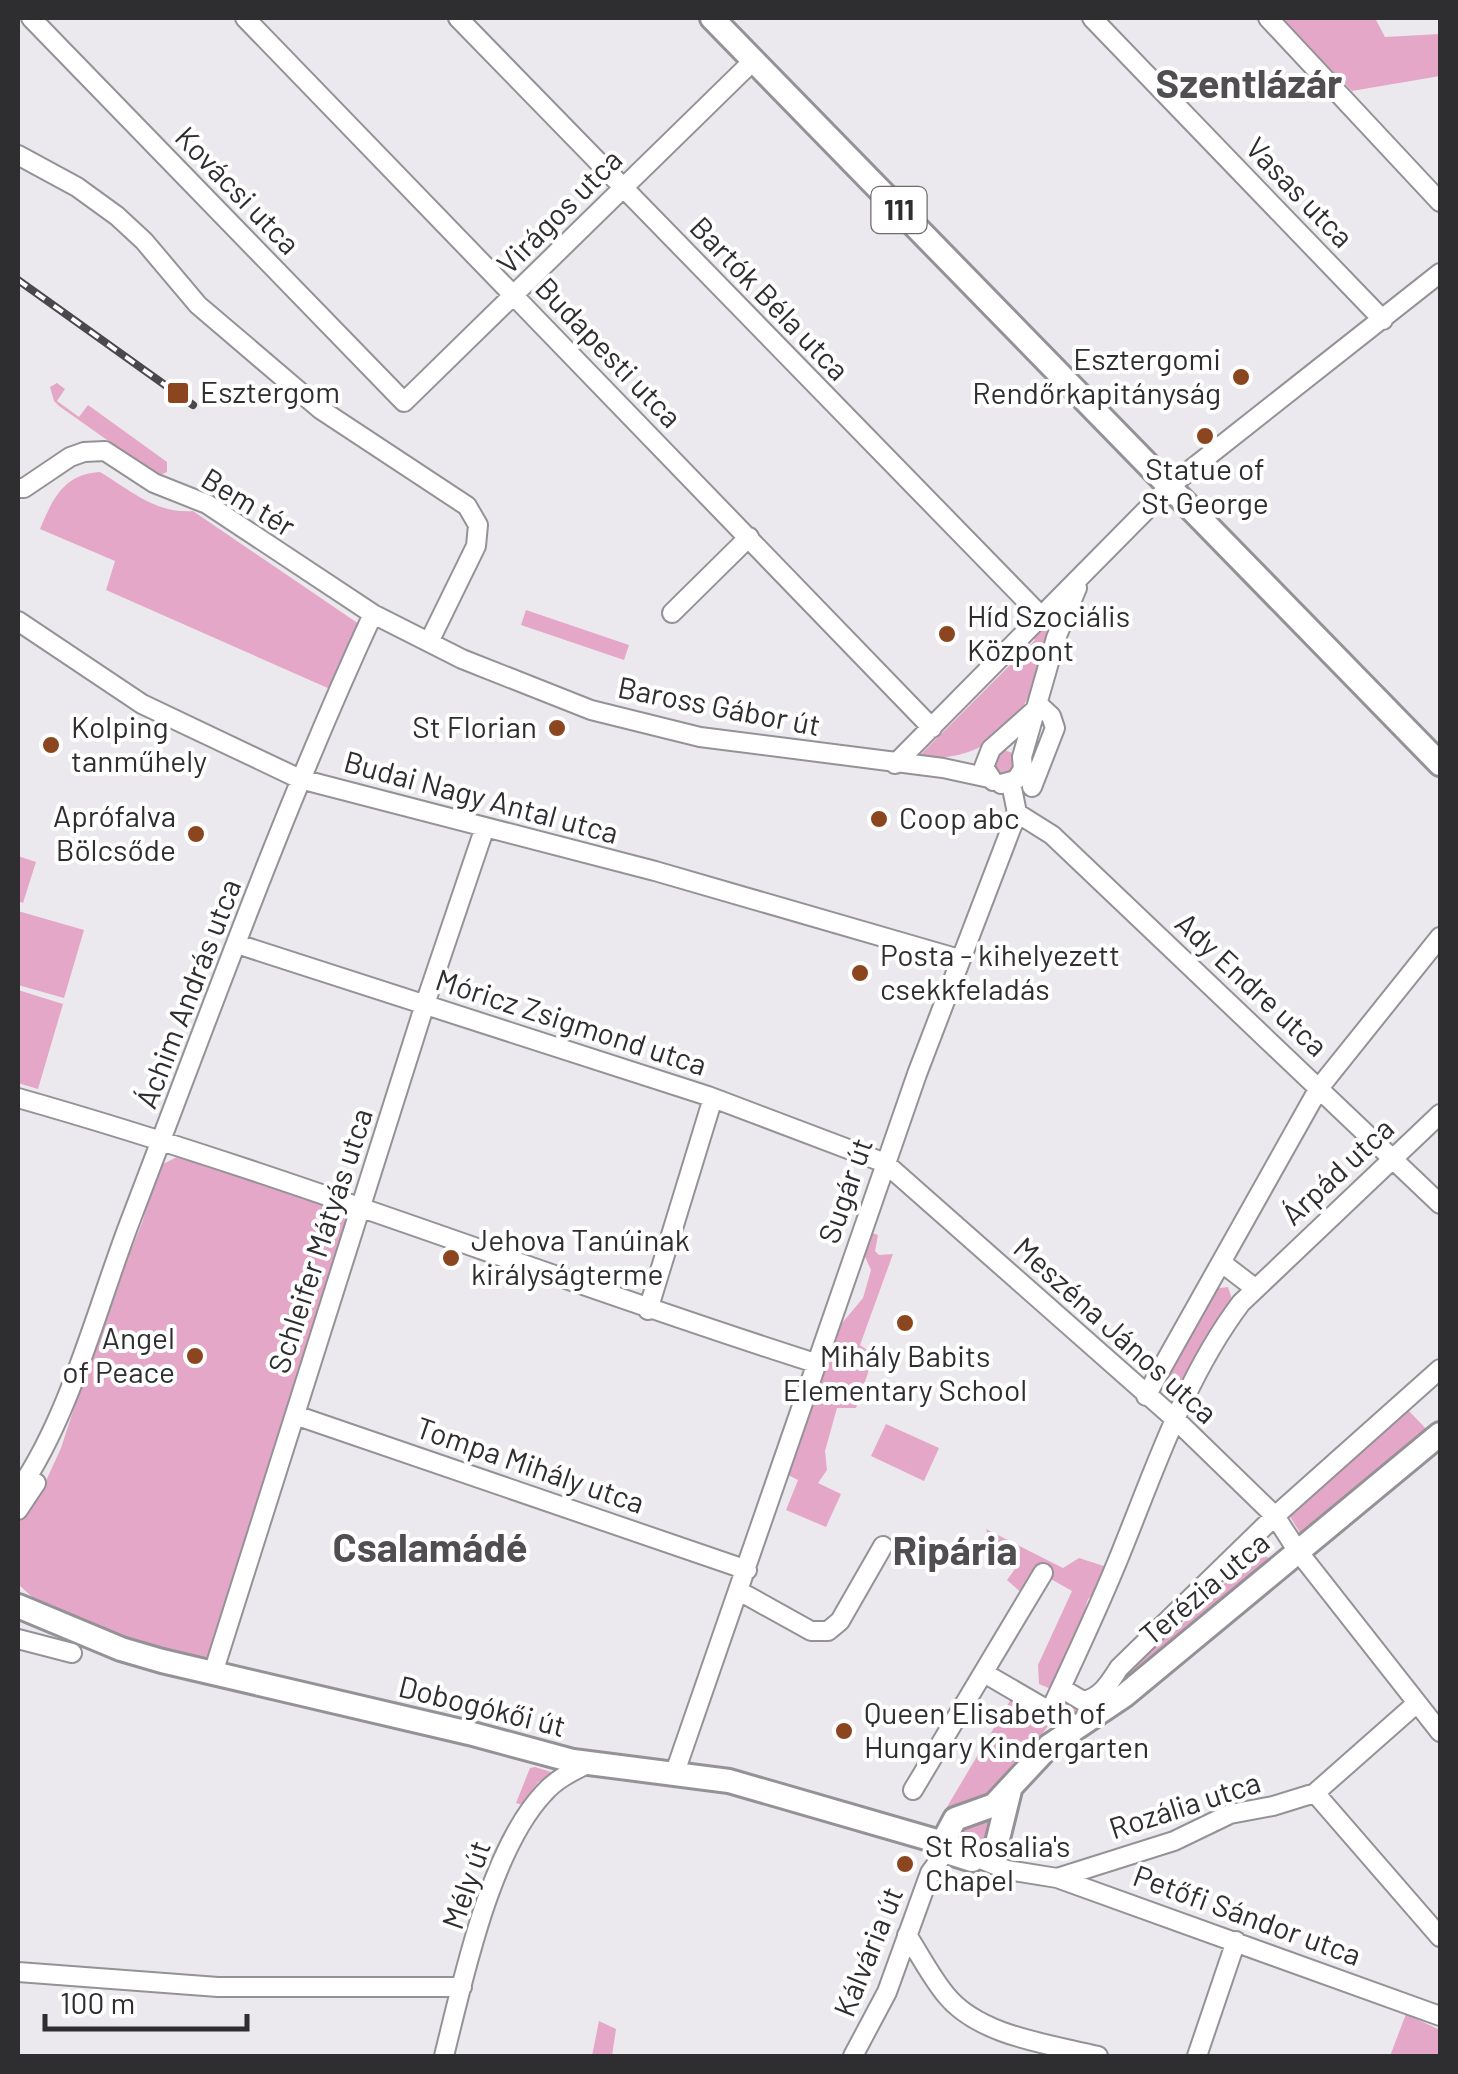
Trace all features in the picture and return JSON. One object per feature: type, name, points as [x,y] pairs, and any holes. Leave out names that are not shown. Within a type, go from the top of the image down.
[{"type":"main road","name":"111","points":[[712,18],[1440,764]]},
{"type":"main road","name":"Terézia utca","points":[[982,1810],[1010,1790],[1049,1746],[1125,1695],[1440,1434]]},
{"type":"main road","name":"Dobogókői út","points":[[18,1593],[55,1620]]},
{"type":"main road","name":"Dobogókői út","points":[[18,1606],[121,1649],[589,1763],[729,1781],[900,1829],[946,1849]]},
{"type":"main road","name":"Terézia utca","points":[[991,1845],[1010,1790]]},
{"type":"main road","points":[[982,1810],[995,1818],[991,1845],[966,1860],[946,1849],[955,1820],[982,1810]]},
{"type":"street","name":"Kovácsi utca","points":[[31,18],[404,402]]},
{"type":"street","name":"Budapesti utca","points":[[245,18],[932,728]]},
{"type":"street","name":"Bartók Béla utca","points":[[458,18],[1043,618]]},
{"type":"street","name":"Vasas utca","points":[[1092,18],[1383,320]]},
{"type":"street","points":[[1268,18],[1440,202]]},
{"type":"street","name":"Virágos utca","points":[[404,402],[754,60]]},
{"type":"street","points":[[18,155],[77,186],[126,223],[208,315],[330,416],[466,506],[478,525],[476,546],[429,642]]},
{"type":"street","points":[[896,764],[1170,486],[1440,272]]},
{"type":"street","name":"Bem tér","points":[[18,488],[24,488],[70,457],[91,451],[108,452],[154,483],[207,504],[372,614]]},
{"type":"street","points":[[672,614],[749,536]]},
{"type":"street","points":[[996,770],[1023,770],[1022,757],[1056,638],[1081,578]]},
{"type":"street","name":"Baross Gábor út","points":[[372,614],[545,693],[656,729],[896,764],[996,770]]},
{"type":"street","name":"Áchim András utca","points":[[18,1491],[66,1398],[116,1257],[300,779],[372,614]]},
{"type":"street","name":"Budai Nagy Antal utca","points":[[18,621],[142,704],[300,779],[655,871],[959,959]]},
{"type":"street","points":[[996,770],[1037,706]]},
{"type":"street","points":[[1032,787],[1054,728],[1051,716],[1037,706]]},
{"type":"street","points":[[996,770],[1009,745],[1022,757]]},
{"type":"street","points":[[996,770],[1017,813]]},
{"type":"street","name":"Sugár út","points":[[674,1775],[885,1163],[1017,813]]},
{"type":"street","name":"Ady Endre utca","points":[[1017,813],[1052,834],[1440,1204]]},
{"type":"street","name":"Schleifer Mátyás utca","points":[[214,1673],[424,1004],[485,828]]},
{"type":"street","points":[[1146,1396],[1319,1088],[1440,937]]},
{"type":"street","name":"Móricz Zsigmond utca","points":[[237,944],[713,1098],[885,1163]]},
{"type":"street","points":[[18,1098],[161,1142],[648,1310],[814,1363]]},
{"type":"street","points":[[648,1310],[713,1098]]},
{"type":"street","name":"Árpád utca","points":[[1050,1711],[1109,1584],[1175,1419],[1215,1338],[1274,1271],[1440,1114]]},
{"type":"street","name":"Meszéna János utca","points":[[885,1163],[1175,1419],[1276,1516],[1297,1550],[1440,1732]]},
{"type":"street","points":[[1222,1263],[1256,1289]]},
{"type":"street","name":"Terézia utca","points":[[1061,1688],[1083,1701],[1092,1700],[1119,1668],[1276,1516],[1440,1368]]},
{"type":"street","name":"Áchim András utca","points":[[18,1510],[50,1456],[66,1398]]},
{"type":"street","name":"Tompa Mihály utca","points":[[295,1415],[747,1570]]},
{"type":"street","points":[[740,1591],[812,1631],[828,1631],[840,1620],[883,1546]]},
{"type":"street","points":[[913,1790],[1043,1573]]},
{"type":"street","points":[[18,1639],[72,1653]]},
{"type":"street","points":[[984,1673],[1077,1726]]},
{"type":"street","name":"Rozália utca","points":[[1058,1878],[1174,1842],[1230,1814],[1315,1793],[1416,1703]]},
{"type":"street","name":"Mély út","points":[[444,2056],[462,1987],[510,1842],[546,1790],[589,1763]]},
{"type":"street","points":[[1315,1793],[1440,1937]]},
{"type":"street","name":"Petőfi Sándor utca","points":[[991,1845],[1007,1870],[1058,1878],[1440,2016]]},
{"type":"street","name":"Kálvária út","points":[[853,2056],[887,1992],[907,1935],[946,1849]]},
{"type":"street","points":[[907,1935],[947,1997],[971,2017],[1011,2033],[1098,2056]]},
{"type":"street","points":[[1197,2056],[1236,1941]]},
{"type":"street","points":[[18,1972],[218,1987],[462,1987]]},
{"type":"shaded area","points":[[1280,18],[1375,18],[1385,37],[1440,34],[1440,76],[1352,91]]},
{"type":"shaded area","points":[[57,383],[65,389],[57,401],[79,417],[88,405],[167,462],[167,472],[158,476],[59,406],[50,387]]},
{"type":"shaded area","points":[[100,472],[155,505],[193,511],[359,624],[330,689],[106,590],[115,561],[40,529],[61,490],[77,477]]},
{"type":"shaded area","points":[[526,610],[629,645],[624,660],[521,625]]},
{"type":"shaded area","points":[[1047,627],[1041,666],[1011,723],[981,747],[962,754],[918,757],[1035,640],[1032,637]]},
{"type":"shaded area","points":[[1002,749],[1015,754],[1017,772],[995,776],[990,758]]},
{"type":"shaded area","points":[[18,856],[36,862],[23,903],[18,901]]},
{"type":"shaded area","points":[[18,911],[84,930],[64,998],[18,985]]},
{"type":"shaded area","points":[[18,990],[63,1004],[38,1089],[18,1083]]},
{"type":"shaded area","points":[[177,1157],[215,1165],[351,1212],[209,1656],[194,1660],[134,1642],[41,1605],[18,1584],[18,1524],[39,1496],[61,1448],[159,1166]]},
{"type":"shaded area","points":[[869,1232],[878,1235],[875,1251],[879,1255],[893,1254],[860,1345],[874,1355],[856,1408],[837,1408],[825,1451],[827,1470],[818,1483],[841,1494],[826,1527],[786,1510],[798,1480],[786,1474],[837,1329],[863,1298],[871,1270],[862,1250]]},
{"type":"shaded area","points":[[1228,1287],[1232,1299],[1183,1394],[1169,1396],[1159,1383],[1212,1289]]},
{"type":"shaded area","points":[[1408,1410],[1432,1435],[1302,1536],[1289,1515]]},
{"type":"shaded area","points":[[886,1424],[939,1448],[924,1481],[871,1456]]},
{"type":"shaded area","points":[[986,1529],[1063,1568],[1079,1558],[1110,1568],[1100,1588],[1088,1599],[1075,1644],[1051,1689],[1039,1684],[1038,1665],[1072,1591],[1049,1578],[1024,1595],[1007,1580],[1020,1562],[989,1538]]},
{"type":"shaded area","points":[[1259,1550],[1273,1562],[1078,1720],[1060,1706],[1065,1699],[1083,1704],[1169,1632],[1172,1634]]},
{"type":"shaded area","points":[[1011,1699],[1051,1722],[991,1803],[955,1807],[941,1817]]},
{"type":"shaded area","points":[[530,1768],[554,1773],[538,1782],[523,1805],[516,1803]]},
{"type":"shaded area","points":[[987,1816],[998,1832],[964,1856],[952,1829]]},
{"type":"shaded area","points":[[1406,2014],[1440,2030],[1440,2056],[1390,2056]]},
{"type":"shaded area","points":[[599,2021],[616,2029],[612,2056],[592,2056]]},
{"type":"waterway","points":[[692,1765],[722,1769]]},
{"type":"waterway","points":[[741,1773],[794,1788]]},
{"type":"railway","points":[[18,280],[193,405]]},
{"type":"place","name":"Esztergomi Rendőrkapitányság","points":[[1241,377]]},
{"type":"place","name":"Esztergom","points":[[178,393]]},
{"type":"place","name":"Statue of St George","points":[[1205,436]]},
{"type":"place","name":"Híd Szociális Központ","points":[[947,634]]},
{"type":"place","name":"St Florian","points":[[557,728]]},
{"type":"place","name":"Kolping tanműhely","points":[[51,745]]},
{"type":"place","name":"Coop abc","points":[[879,819]]},
{"type":"place","name":"Aprófalva Bölcsőde","points":[[196,834]]},
{"type":"place","name":"Posta - kihelyezett csekkfeladás","points":[[860,973]]},
{"type":"place","name":"Jehova Tanúinak királyságterme","points":[[451,1258]]},
{"type":"place","name":"Mihály Babits Elementary School","points":[[905,1323]]},
{"type":"place","name":"Angel of Peace","points":[[195,1356]]},
{"type":"place","name":"Queen Elisabeth of Hungary Kindergarten","points":[[844,1731]]},
{"type":"place","name":"St Rosalia's Chapel","points":[[905,1864]]},
{"type":"district","name":"Szentlázár","points":[[1249,84]]},
{"type":"district","name":"Csalamádé","points":[[430,1548]]},
{"type":"district","name":"Ripária","points":[[955,1551]]}]
